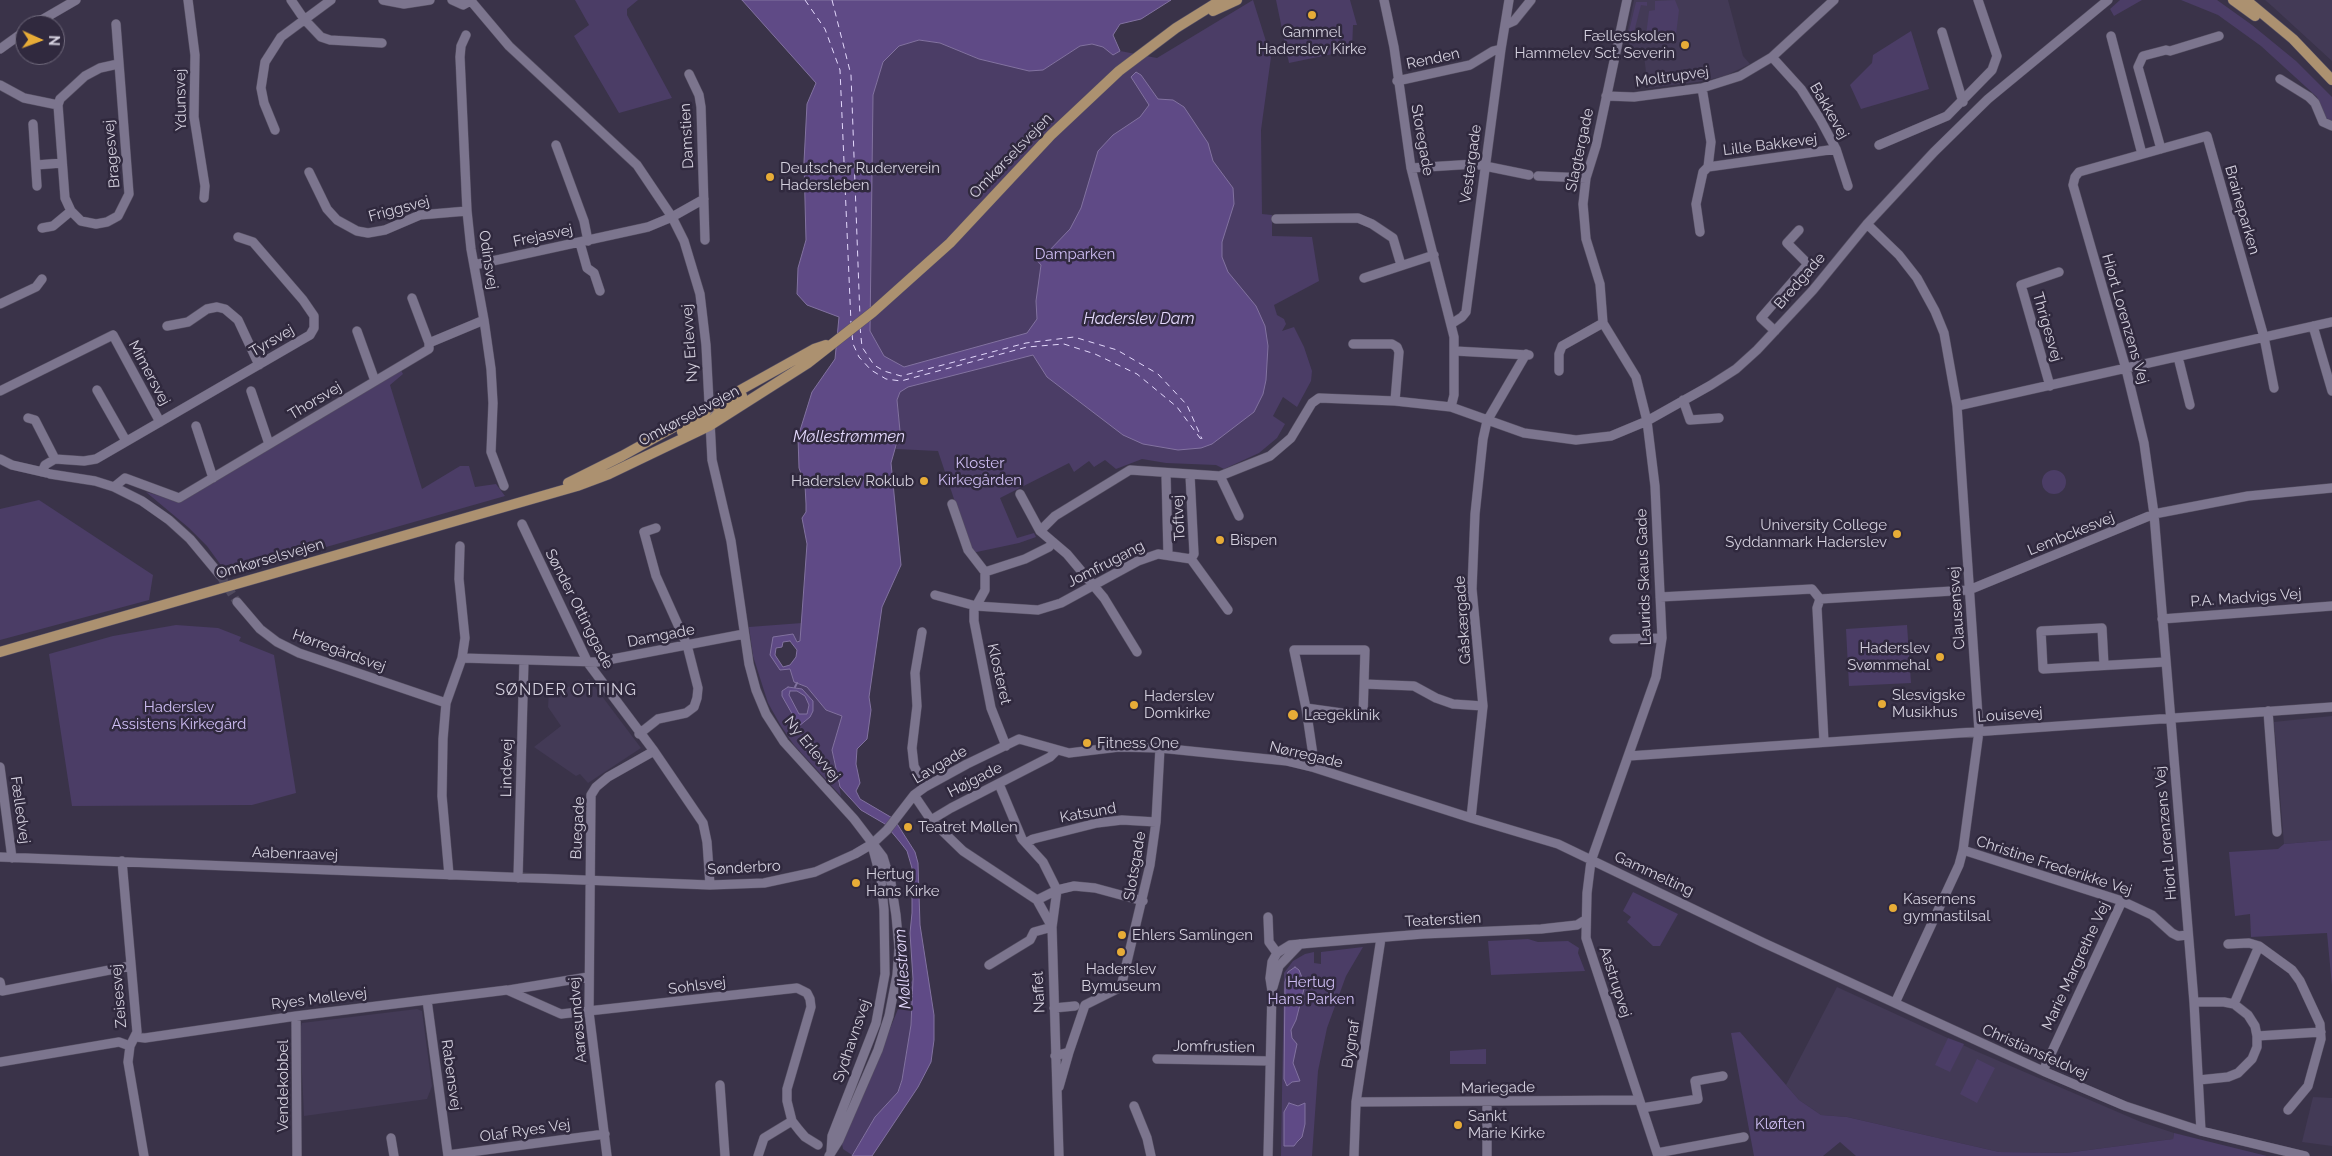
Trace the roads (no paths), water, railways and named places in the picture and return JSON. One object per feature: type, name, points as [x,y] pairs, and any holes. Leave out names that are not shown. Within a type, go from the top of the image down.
[{"type":"main road","points":[[1176,28],[1208,0]]},
{"type":"main road","name":"Omkørselsvejen","points":[[0,652],[547,494],[609,474],[709,426],[808,363],[873,312],[950,243],[1051,135],[1094,94],[1129,63],[1176,28],[1221,0]]},
{"type":"main road","points":[[1176,28],[1237,0]]},
{"type":"main road","points":[[2233,0],[2311,59]]},
{"type":"main road","points":[[2246,0],[2293,39],[2332,80]]},
{"type":"main road","name":"Omkørselsvejen","points":[[547,494],[622,456],[814,349],[832,343]]},
{"type":"main road","points":[[709,426],[716,414],[723,408],[768,380],[774,371]]},
{"type":"main road","points":[[645,457],[652,449],[702,419],[708,408]]},
{"type":"street","points":[[50,15],[76,0]]},
{"type":"street","name":"Ydunsvej","points":[[188,0],[195,55],[194,117],[205,186],[204,198]]},
{"type":"street","points":[[291,0],[314,32],[330,40],[382,43]]},
{"type":"street","points":[[275,130],[264,103],[261,88],[265,62],[272,48],[281,37],[331,0]]},
{"type":"street","points":[[383,0],[404,4],[430,0]]},
{"type":"street","points":[[452,0],[463,5],[472,1]]},
{"type":"street","name":"Storegade","points":[[1385,0],[1411,168],[1451,324],[1455,351],[1454,395],[1451,407]]},
{"type":"street","name":"Vestergade","points":[[1451,324],[1466,312],[1484,166],[1509,0]]},
{"type":"street","points":[[1505,25],[1514,21],[1531,0]]},
{"type":"street","name":"Slagtergade","points":[[1603,323],[1600,284],[1586,239],[1583,220],[1586,178],[1596,146],[1627,0]]},
{"type":"street","name":"Moltrupvej","points":[[1606,96],[1634,97],[1702,88],[1740,76],[1772,57],[1834,0]]},
{"type":"street","points":[[1879,145],[1947,116],[1963,102],[1992,70],[1997,56],[1978,0]]},
{"type":"street","name":"Bredgade","points":[[1220,476],[1270,456],[1281,449],[1291,438],[1312,403],[1319,398],[1395,401],[1451,407],[1524,433],[1582,441],[1611,436],[1647,422],[1736,369],[1813,290],[1867,224],[1988,99],[2108,0]]},
{"type":"street","name":"Ny Erlevvej","points":[[472,1],[509,46],[637,165],[672,217],[687,250],[700,294],[706,345],[712,460],[731,541],[749,664],[766,714],[784,742],[854,819],[872,844]]},
{"type":"street","name":"Bragesvej","points":[[71,211],[81,221],[96,224],[107,222],[118,216],[129,194],[116,24]]},
{"type":"street","points":[[1942,32],[1963,102]]},
{"type":"street","name":"Odinsvej","points":[[466,36],[461,46],[460,57],[467,211],[484,320],[493,402],[491,452],[504,486]]},
{"type":"street","points":[[2111,36],[2142,154]]},
{"type":"street","points":[[2161,148],[2138,67],[2143,56],[2166,50],[2170,51],[2219,36]]},
{"type":"street","points":[[0,49],[15,38]]},
{"type":"street","name":"Renden","points":[[1397,81],[1470,65],[1493,50],[1501,49]]},
{"type":"street","name":"Bakkevej","points":[[1772,57],[1801,88],[1820,119],[1836,149],[1848,186]]},
{"type":"street","points":[[42,228],[53,226],[71,211],[65,198],[58,105],[60,99],[85,76],[100,68],[118,64]]},
{"type":"street","name":"Damstien","points":[[689,74],[699,95],[702,107],[705,240]]},
{"type":"street","points":[[2280,79],[2309,97],[2315,103],[2323,122],[2332,126]]},
{"type":"street","points":[[0,85],[24,98],[58,105]]},
{"type":"street","points":[[1700,232],[1696,204],[1703,172],[1708,167],[1711,142],[1702,88]]},
{"type":"street","points":[[33,124],[37,186]]},
{"type":"street","name":"Braineparken","points":[[2142,154],[2207,136],[2264,337]]},
{"type":"street","name":"Frejasvej","points":[[556,145],[584,221],[584,242]]},
{"type":"street","name":"Lille Bakkevej","points":[[1708,167],[1836,149]]},
{"type":"street","name":"Hiort Lorenzens Vej","points":[[2142,154],[2079,172],[2075,177],[2073,185],[2126,369],[2144,443],[2154,514],[2194,1002],[2201,1131]]},
{"type":"street","points":[[36,164],[62,163]]},
{"type":"street","points":[[1411,168],[1456,163],[1534,175],[1586,178]]},
{"type":"street","name":"Friggsvej","points":[[309,172],[327,209],[337,220],[357,231],[385,230],[420,215],[467,211]]},
{"type":"street","points":[[672,217],[704,199]]},
{"type":"street","name":"Frejasvej","points":[[474,265],[648,227],[672,217]]},
{"type":"street","points":[[1276,219],[1358,218],[1372,224],[1393,238],[1401,265]]},
{"type":"street","name":"Clausensvej","points":[[1867,224],[1899,255],[1917,278],[1936,311],[1945,340],[1956,406],[1978,731],[1963,850],[1959,865],[1895,1003]]},
{"type":"street","points":[[1775,331],[1761,318],[1808,264],[1787,243],[1799,230]]},
{"type":"street","name":"Tyrsvej","points":[[160,422],[310,335],[315,322],[314,316],[303,300],[253,242],[238,237]]},
{"type":"street","points":[[584,242],[587,268],[594,273],[600,291]]},
{"type":"street","points":[[1364,278],[1434,255]]},
{"type":"street","name":"Thrigesvej","points":[[2050,386],[2021,285],[2059,272]]},
{"type":"street","points":[[0,304],[36,286],[42,279]]},
{"type":"street","points":[[412,298],[430,343]]},
{"type":"street","points":[[167,326],[188,322],[207,309],[217,307],[225,309],[238,320],[259,364]]},
{"type":"street","name":"Thorsvej","points":[[114,487],[124,478],[179,498],[429,349],[430,343],[484,320]]},
{"type":"street","name":"Thrigesvej","points":[[1956,406],[2332,322]]},
{"type":"street","points":[[1560,370],[1559,354],[1562,346],[1603,323]]},
{"type":"street","name":"Laurids Skaus Gade","points":[[1591,861],[1656,677],[1662,638],[1654,478],[1647,422],[1636,377],[1603,323]]},
{"type":"street","points":[[2313,326],[2327,358],[2332,389]]},
{"type":"street","points":[[357,331],[375,381]]},
{"type":"street","name":"Mimersvej","points":[[0,392],[114,335],[160,422],[96,459],[84,461],[55,459]]},
{"type":"street","points":[[2264,337],[2274,388]]},
{"type":"street","points":[[1353,344],[1392,344],[1397,347],[1399,352],[1395,401]]},
{"type":"street","name":"Gåskærgade","points":[[1455,351],[1529,355],[1487,421],[1483,439],[1475,514],[1472,589],[1483,706],[1471,818]]},
{"type":"street","points":[[2178,357],[2190,405]]},
{"type":"street","points":[[98,390],[126,441]]},
{"type":"street","points":[[251,391],[269,444]]},
{"type":"street","points":[[1683,400],[1690,420],[1719,418]]},
{"type":"street","points":[[28,418],[35,420],[55,459],[46,465],[46,473]]},
{"type":"street","points":[[196,426],[213,478]]},
{"type":"street","points":[[0,459],[46,473],[78,478],[114,487],[142,501],[169,520],[190,539],[220,575]]},
{"type":"street","points":[[1040,531],[1055,516],[1130,470],[1166,474],[1220,476],[1239,516]]},
{"type":"street","points":[[1166,474],[1168,555]]},
{"type":"street","name":"Toftvej","points":[[1190,474],[1194,554],[1191,559]]},
{"type":"street","name":"Lembckesvej","points":[[1660,597],[1812,589],[1820,599],[1969,590],[2154,514],[2248,496],[2332,488]]},
{"type":"street","points":[[1020,494],[1040,531],[1067,554],[1094,585],[1138,652]]},
{"type":"street","points":[[952,504],[968,550],[985,572],[1025,559],[1049,547],[1053,542]]},
{"type":"street","name":"Sønder Ottinggade","points":[[522,524],[588,663],[654,752],[703,823],[707,842],[710,885]]},
{"type":"street","points":[[640,734],[658,720],[686,714],[694,707],[698,688],[686,645],[656,576],[644,532],[656,528]]},
{"type":"street","points":[[449,875],[442,796],[446,703],[462,658],[465,638],[459,579],[460,546]]},
{"type":"street","name":"Jomfrugang","points":[[976,606],[1038,610],[1061,603],[1148,556],[1158,554],[1191,559]]},
{"type":"street","points":[[1191,559],[1228,610]]},
{"type":"street","name":"Klosteret","points":[[985,572],[985,590],[976,606],[975,630],[992,708],[1006,746]]},
{"type":"street","points":[[935,595],[976,606]]},
{"type":"street","points":[[1820,599],[1817,608],[1824,742]]},
{"type":"street","name":"Hørregårdsvej","points":[[237,602],[260,629],[277,642],[299,653],[446,703]]},
{"type":"street","name":"P.A. Madvigs Vej","points":[[2162,619],[2332,606]]},
{"type":"street","points":[[2104,666],[2102,628],[2041,631],[2043,669],[2104,666],[2165,662]]},
{"type":"street","points":[[922,632],[916,673],[916,714],[912,748],[914,766],[925,787]]},
{"type":"street","name":"Damgade","points":[[462,658],[588,663],[744,634]]},
{"type":"street","points":[[1614,639],[1662,638]]},
{"type":"street","points":[[1306,708],[1364,716],[1365,650],[1294,650],[1306,708],[1313,755],[1312,767]]},
{"type":"street","name":"Lindevej","points":[[518,878],[524,660]]},
{"type":"street","points":[[1364,684],[1414,686],[1436,698],[1453,704],[1483,706]]},
{"type":"street","name":"Louisevej","points":[[1629,756],[2332,707]]},
{"type":"street","points":[[2268,711],[2277,832]]},
{"type":"street","name":"Lavgade","points":[[887,830],[914,795],[925,787],[1019,739]]},
{"type":"street","name":"Nørregade","points":[[1019,739],[1068,753],[1119,747],[1160,748],[1286,761],[1312,767],[1530,835]]},
{"type":"street","name":"Slotsgade","points":[[1121,987],[1143,902],[1156,822],[1160,748]]},
{"type":"street","name":"Højgade","points":[[931,820],[1032,767],[1050,757],[1056,751]]},
{"type":"street","name":"Buegade","points":[[589,881],[591,795],[596,787],[608,778],[654,752]]},
{"type":"street","name":"Fælledvej","points":[[0,767],[12,858]]},
{"type":"street","points":[[999,784],[1026,843],[1043,862],[1057,890]]},
{"type":"street","points":[[914,795],[931,820],[963,851],[1037,900],[1057,890],[1074,886],[1095,888],[1143,902]]},
{"type":"street","name":"Katsund","points":[[1026,843],[1033,839],[1097,823],[1122,820],[1156,822]]},
{"type":"street","name":"Sønderbro","points":[[589,881],[740,885],[787,880],[815,872],[872,844],[887,830]]},
{"type":"street","name":"Gammelting","points":[[1530,835],[1558,844],[1764,943]]},
{"type":"street","name":"Sydhavnsvej","points":[[833,1155],[878,1050],[889,1016],[897,975],[898,931],[891,883],[883,856],[872,844]]},
{"type":"street","name":"Christine Frederikke Vej","points":[[1963,850],[2122,901],[2152,915],[2172,933],[2178,936],[2188,935]]},
{"type":"street","name":"Aabenraavej","points":[[0,857],[122,860],[589,881]]},
{"type":"street","name":"Zeisesvej","points":[[122,860],[136,1037],[130,1046],[128,1062],[144,1156]]},
{"type":"street","name":"Aastrupvej","points":[[1591,861],[1585,920],[1589,947],[1658,1155],[1744,1137]]},
{"type":"street","name":"Aarøsundvej","points":[[589,881],[589,1012],[607,1156]]},
{"type":"street","name":"Naffet","points":[[1057,890],[1052,927],[1059,1156]]},
{"type":"street","name":"Naffet","points":[[1037,900],[1052,927]]},
{"type":"street","name":"Marie Margrethe Vej","points":[[2043,1071],[2122,901]]},
{"type":"street","points":[[1268,917],[1269,942],[1277,953],[1290,945],[1300,944]]},
{"type":"street","name":"Teaterstien","points":[[1300,944],[1577,926],[1585,920]]},
{"type":"street","points":[[990,965],[1030,940],[1034,932],[1052,927]]},
{"type":"street","name":"Bygnaf","points":[[1354,1156],[1356,1102],[1381,938]]},
{"type":"street","name":"Christiansfeldvej","points":[[1764,943],[2043,1071],[2124,1106],[2201,1131],[2300,1155]]},
{"type":"street","points":[[2228,944],[2248,943],[2259,946],[2296,975],[2320,1024],[2321,1032],[2308,1086],[2288,1110]]},
{"type":"street","name":"Jomfrustien","points":[[1272,991],[1279,966],[1300,944]]},
{"type":"street","points":[[2234,1004],[2259,946]]},
{"type":"street","name":"Jomfrustien","points":[[1268,1156],[1272,991],[1270,970],[1277,953]]},
{"type":"street","points":[[0,982],[2,991],[130,966]]},
{"type":"street","name":"Ryes Møllevej","points":[[136,1037],[145,1038],[296,1016],[507,990],[588,977]]},
{"type":"street","name":"Naffet","points":[[1056,1094],[1084,1005],[1121,987]]},
{"type":"street","name":"Sohlsvej","points":[[589,1012],[797,988],[807,992],[811,1007],[787,1089],[787,1101],[792,1122]]},
{"type":"street","points":[[507,990],[521,995],[552,1012],[561,1014],[589,1012]]},
{"type":"street","name":"Rabensvej","points":[[426,1000],[448,1155]]},
{"type":"street","points":[[2194,1002],[2234,1004],[2248,1014],[2255,1026],[2257,1036],[2252,1059],[2238,1073],[2228,1077],[2199,1080]]},
{"type":"street","points":[[1054,1008],[1075,1006]]},
{"type":"street","name":"Vendekobbel","points":[[296,1016],[297,1156]]},
{"type":"street","points":[[2257,1036],[2321,1032]]},
{"type":"street","points":[[0,1062],[119,1042],[130,1046]]},
{"type":"street","points":[[1055,1056],[1069,1052]]},
{"type":"street","name":"Jomfrustien","points":[[1157,1059],[1270,1061]]},
{"type":"street","points":[[1640,1104],[1698,1099],[1695,1081],[1723,1076]]},
{"type":"street","points":[[720,1085],[725,1156]]},
{"type":"street","name":"Mariegade","points":[[1356,1102],[1640,1104]]},
{"type":"street","points":[[1487,1102],[1487,1156]]},
{"type":"street","points":[[1134,1106],[1147,1138],[1151,1156]]},
{"type":"street","points":[[758,1156],[764,1138],[792,1122],[805,1137],[818,1145]]},
{"type":"street","name":"Olaf Ryes Vej","points":[[448,1155],[605,1134]]},
{"type":"street","points":[[391,1138],[394,1156]]},
{"type":"water","points":[[742,0],[1171,0],[1141,19],[1120,24],[1113,35],[1120,51],[1113,55],[1103,47],[1092,44],[1080,46],[1043,70],[1029,71],[979,59],[940,43],[919,40],[899,46],[883,62],[873,95],[870,331],[884,356],[904,367],[1027,333],[1037,319],[1036,301],[1041,265],[1034,257],[1044,260],[1047,253],[1070,229],[1081,208],[1098,151],[1113,135],[1140,117],[1149,105],[1131,77],[1136,72],[1141,75],[1158,99],[1173,100],[1184,107],[1208,143],[1213,161],[1233,188],[1234,204],[1222,242],[1222,257],[1228,272],[1256,306],[1265,326],[1268,346],[1266,380],[1263,394],[1254,412],[1212,444],[1201,448],[1178,450],[1143,444],[1123,435],[1047,377],[1033,355],[908,387],[900,392],[897,400],[900,431],[891,463],[901,565],[882,607],[869,697],[871,710],[867,739],[857,749],[856,764],[860,783],[856,791],[860,799],[894,819],[915,852],[918,863],[920,925],[934,1015],[934,1040],[931,1062],[918,1087],[872,1156],[852,1156],[875,1117],[898,1092],[902,1080],[911,1025],[913,979],[910,933],[912,868],[907,851],[885,824],[861,810],[840,787],[832,750],[842,716],[826,710],[807,687],[794,682],[790,669],[780,670],[770,655],[773,637],[793,634],[797,642],[800,641],[807,544],[802,518],[806,512],[805,485],[799,468],[798,437],[812,392],[835,359],[839,317],[807,305],[797,294],[798,268],[806,240],[804,162],[807,104],[816,83]],"holes":[[[790,641],[797,650],[796,657],[790,665],[783,667],[775,655],[776,648],[782,647],[783,642]]]},
{"type":"water","points":[[788,687],[802,689],[813,701],[813,711],[810,717],[799,726],[782,696],[782,691]],"holes":[[[790,691],[797,691],[805,696],[809,705],[807,714],[799,714],[789,695]]]},
{"type":"water","points":[[1295,967],[1299,970],[1305,985],[1296,1020],[1291,1030],[1292,1038],[1297,1044],[1293,1063],[1300,1081],[1292,1082],[1287,1086],[1284,1079],[1285,982],[1288,972]]},
{"type":"water","points":[[1289,1103],[1298,1106],[1305,1103],[1305,1124],[1302,1137],[1294,1146],[1284,1146],[1284,1112]]},
{"type":"waterway","points":[[795,687],[797,683]]},
{"type":"tunnel","points":[[220,575],[237,602]]},
{"type":"place","name":"Gammel Haderslev Kirke","points":[[1312,15]]},
{"type":"place","name":"Fællesskolen Hammelev Sct. Severin","points":[[1685,45]]},
{"type":"place","name":"Deutscher Ruderverein Hadersleben","points":[[770,177]]},
{"type":"place","name":"Haderslev Roklub","points":[[924,481]]},
{"type":"place","name":"University College Syddanmark Haderslev","points":[[1897,534]]},
{"type":"place","name":"Bispen","points":[[1220,540]]},
{"type":"place","name":"Haderslev Svømmehal","points":[[1940,657]]},
{"type":"place","name":"Slesvigske Musikhus","points":[[1882,704]]},
{"type":"place","name":"Haderslev Domkirke","points":[[1134,705]]},
{"type":"place","name":"Lægeklinik","points":[[1293,715]]},
{"type":"place","name":"Fitness One","points":[[1087,743]]},
{"type":"place","name":"Teatret Møllen","points":[[908,827]]},
{"type":"place","name":"Hertug Hans Kirke","points":[[856,883]]},
{"type":"place","name":"Kasernens gymnastilsal","points":[[1893,908]]},
{"type":"place","name":"Ehlers Samlingen","points":[[1122,935]]},
{"type":"place","name":"Haderslev Bymuseum","points":[[1121,952]]},
{"type":"place","name":"Sankt Marie Kirke","points":[[1458,1125]]},
{"type":"district","name":"SØNDER OTTING","points":[[566,690]]},
{"type":"park label","name":"Damparken","points":[[1075,254]]},
{"type":"park label","name":"Kloster Kirkegården","points":[[980,472]]},
{"type":"park label","name":"Haderslev Assistens Kirkegård","points":[[179,716]]},
{"type":"park label","name":"Hertug Hans Parken","points":[[1311,990]]},
{"type":"park label","name":"Kløften","points":[[1780,1124]]},
{"type":"water label","name":"Haderslev Dam","points":[[1139,319]]},
{"type":"water label","name":"Møllestrømmen","points":[[849,437]]},
{"type":"water label","name":"Møllestrøm","points":[[903,969]]}]
